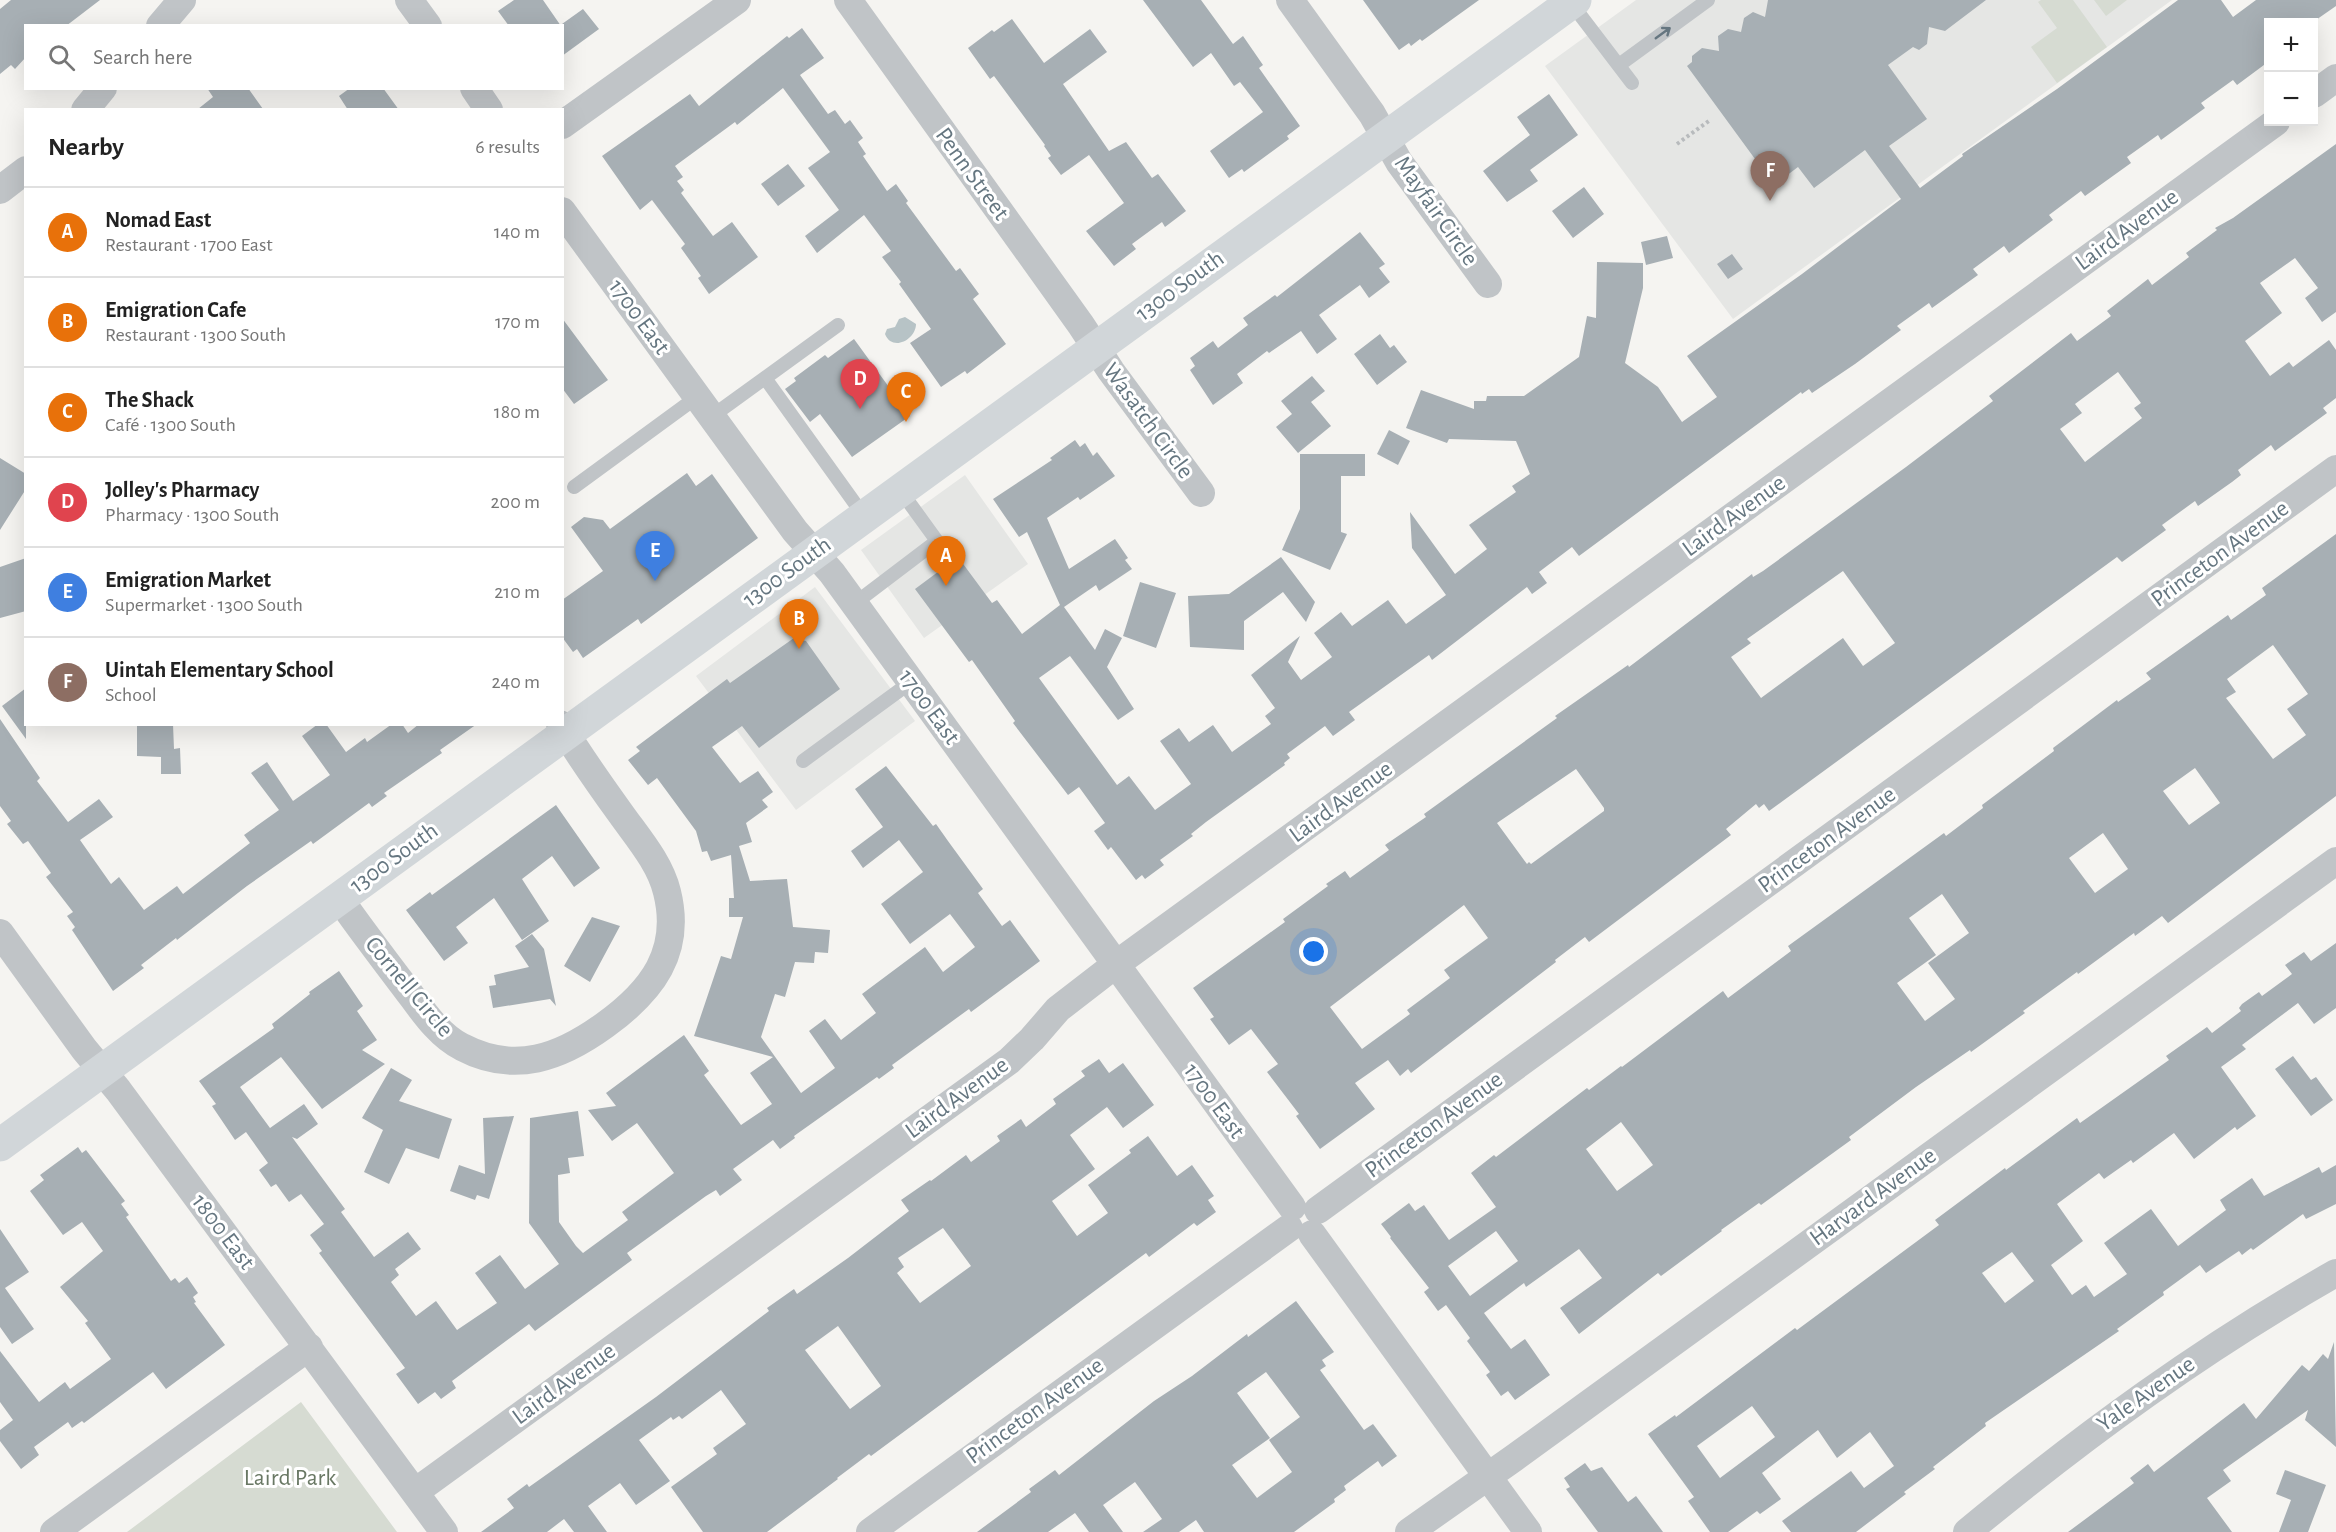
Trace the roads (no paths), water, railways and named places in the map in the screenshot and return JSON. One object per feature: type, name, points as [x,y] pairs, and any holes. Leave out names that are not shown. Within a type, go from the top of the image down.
[{"type":"street","points":[[162,24],[182,0]]},
{"type":"street","points":[[410,0],[427,24]]},
{"type":"street","points":[[564,123],[737,0]]},
{"type":"street","name":"Penn Street","points":[[848,0],[1096,348]]},
{"type":"street","name":"Mayfair Circle","points":[[1290,0],[1372,114],[1399,162],[1488,284]]},
{"type":"street","name":"1300 South","points":[[0,1144],[339,898],[563,729],[814,553],[1573,1]]},
{"type":"street","points":[[2318,91],[2336,78]]},
{"type":"street","points":[[87,108],[101,90]]},
{"type":"street","points":[[475,90],[488,108]]},
{"type":"street","name":"Laird Avenue","points":[[415,1492],[1009,1061],[1058,1009],[1115,965],[2270,126]]},
{"type":"street","points":[[0,190],[24,172]]},
{"type":"street","name":"1700 East","points":[[564,214],[795,531],[832,573],[1528,1532]]},
{"type":"street","name":"Wasatch Circle","points":[[1096,348],[1201,493]]},
{"type":"street","name":"Princeton Avenue","points":[[870,1532],[2336,469]]},
{"type":"street","name":"Cornell Circle","points":[[339,898],[429,1018],[449,1039],[461,1047],[494,1058],[513,1061],[534,1060],[554,1056],[592,1035],[636,1001],[652,983],[669,945],[670,908],[667,890],[658,868],[563,729]]},
{"type":"street","name":"Harvard Avenue","points":[[1409,1532],[2336,861]]},
{"type":"street","name":"1800 East","points":[[0,933],[444,1532]]},
{"type":"street","name":"Yale Avenue","points":[[1967,1532],[2049,1465],[2126,1407],[2223,1340],[2329,1284]]},
{"type":"street","points":[[54,1532],[309,1347]]},
{"type":"lane","points":[[1619,65],[1708,0]]},
{"type":"lane","points":[[1573,1],[1632,83]]},
{"type":"lane","points":[[574,487],[704,407],[765,378],[838,325]]},
{"type":"lane","points":[[765,378],[864,516]]},
{"type":"lane","points":[[854,604],[937,541],[900,490]]},
{"type":"lane","points":[[803,761],[911,682]]},
{"type":"place","name":"Uintah Elementary School","points":[[1770,201]]},
{"type":"place","name":"Jolley's Pharmacy","points":[[860,409]]},
{"type":"place","name":"The Shack","points":[[906,422]]},
{"type":"place","name":"Emigration Market","points":[[655,581]]},
{"type":"place","name":"Nomad East","points":[[946,586]]},
{"type":"place","name":"Emigration Cafe","points":[[799,649]]},
{"type":"park label","name":"Laird Park","points":[[290,1478]]}]
